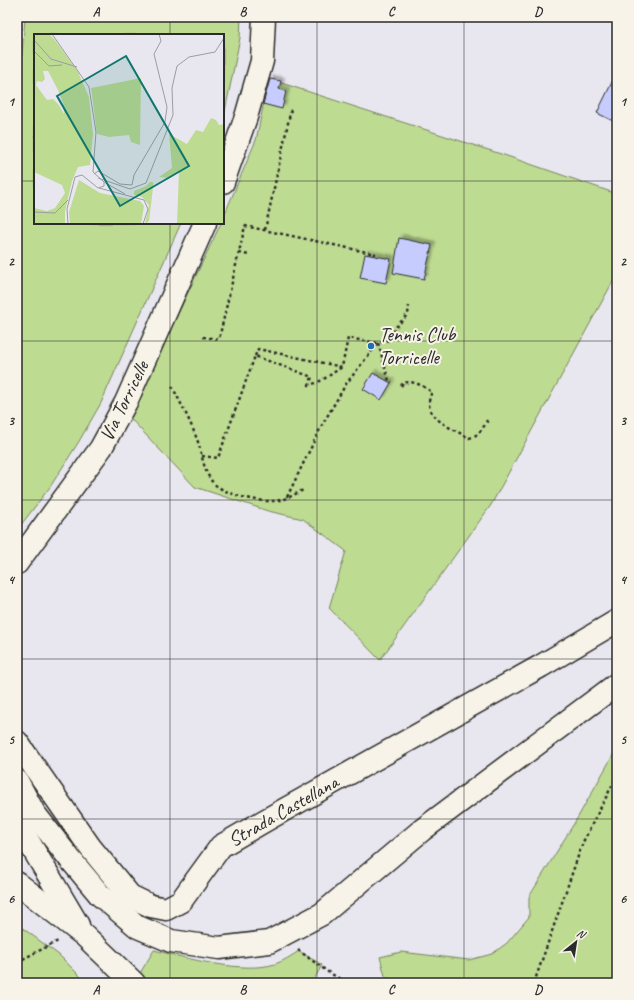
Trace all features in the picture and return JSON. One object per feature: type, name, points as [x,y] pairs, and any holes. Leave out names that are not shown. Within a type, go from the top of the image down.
[{"type":"street","points":[[224,179],[246,117],[262,61],[264,17]]},
{"type":"street","name":"Via Torricelle","points":[[17,562],[101,448],[126,402],[205,224]]},
{"type":"street","name":"Strada Castellana","points":[[17,742],[90,847],[130,896],[151,906],[166,909],[181,901],[221,846],[541,666],[617,621]]},
{"type":"street","points":[[17,781],[34,813],[70,859],[100,895],[138,927],[172,941],[219,948],[269,942],[322,914],[422,830],[617,684]]},
{"type":"street","points":[[17,822],[85,936]]},
{"type":"street","points":[[17,883],[85,936],[134,983]]},
{"type":"path","points":[[265,230],[291,109]]},
{"type":"path","points":[[203,337],[219,340],[245,226],[376,254]]},
{"type":"path","points":[[239,253],[249,255]]},
{"type":"path","points":[[255,356],[312,377],[309,385],[326,379],[333,372],[342,367],[348,338],[378,343],[389,340],[396,328],[408,314],[409,306]]},
{"type":"path","points":[[378,343],[389,381],[392,382]]},
{"type":"path","points":[[287,498],[321,427],[346,384],[378,343]]},
{"type":"path","points":[[202,456],[218,458],[258,348],[342,367]]},
{"type":"path","points":[[401,386],[403,383],[415,382],[432,392],[429,406],[432,414],[439,420],[469,438],[475,436],[481,430],[487,422],[485,418]]},
{"type":"path","points":[[172,386],[188,416],[205,468],[211,481],[221,488],[238,496],[255,500],[274,501],[287,498],[305,489]]},
{"type":"path","points":[[534,983],[583,842],[617,776]]},
{"type":"path","points":[[280,936],[328,972],[347,983]]},
{"type":"path","points":[[17,960],[21,960],[58,941]]},
{"type":"green space","points":[[25,17],[241,17],[240,38],[224,116],[224,34],[34,34],[34,224],[181,224],[101,403],[50,487],[17,530],[17,77],[21,67]]},
{"type":"green space","name":"Tennis Club Torricelle","points":[[269,79],[504,155],[617,194],[617,274],[491,505],[380,660],[329,608],[346,551],[303,519],[268,511],[195,487],[129,417],[221,224],[224,224],[224,216],[256,140]]},
{"type":"green space","points":[[617,748],[617,983],[396,983],[385,976],[380,957],[401,952],[469,960],[492,954],[507,943],[529,917],[529,897],[578,817]]},
{"type":"green space","points":[[17,924],[59,955],[87,983],[17,983]]},
{"type":"green space","points":[[154,950],[214,964],[247,967],[262,967],[275,964],[299,951],[322,965],[312,983],[144,983],[137,978]]},
{"type":"building","points":[[617,72],[617,123],[597,113]]},
{"type":"building","points":[[270,79],[281,81],[279,89],[286,91],[282,109],[263,104]]},
{"type":"building","points":[[399,238],[432,245],[424,279],[393,273]]},
{"type":"building","points":[[365,254],[391,259],[386,283],[360,278]]},
{"type":"building","points":[[373,373],[391,383],[381,400],[363,389]]},
{"type":"place","name":"Tennis Club Torricelle","points":[[371,346]]}]
